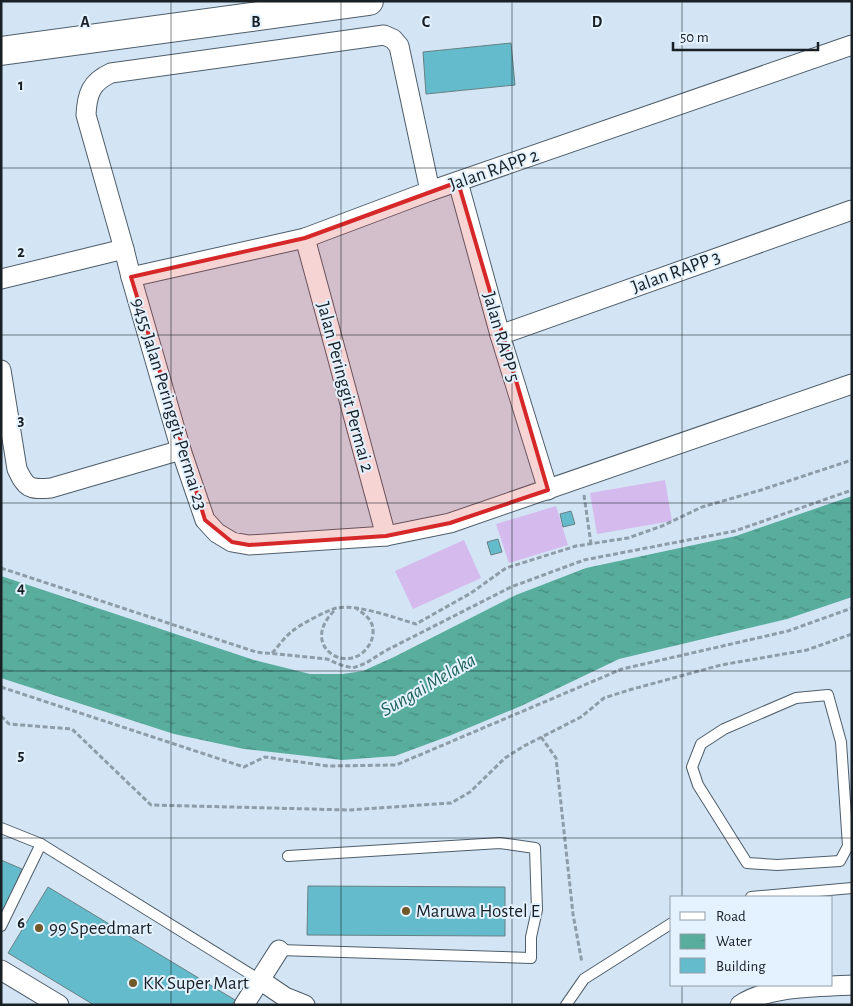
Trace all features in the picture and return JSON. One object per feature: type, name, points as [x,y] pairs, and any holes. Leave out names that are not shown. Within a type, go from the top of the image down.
[{"type":"street","points":[[1,51],[369,1]]},
{"type":"street","name":"9455 Jalan Peringgit Permai 23","points":[[430,192],[399,46],[393,39],[384,35],[111,72],[101,77],[92,88],[87,102],[86,115],[131,277],[181,450],[205,520],[216,533],[232,542],[249,545],[386,536],[450,523],[852,384]]},
{"type":"street","name":"Jalan RAPP 2","points":[[131,277],[305,238],[458,182],[852,44]]},
{"type":"street","name":"Jalan RAPP 5","points":[[458,182],[500,335],[548,490]]},
{"type":"street","name":"Jalan RAPP 3","points":[[500,335],[852,210]]},
{"type":"street","name":"Jalan Peringgit Permai 2","points":[[305,238],[386,536]]},
{"type":"street","points":[[1,279],[124,249]]},
{"type":"street","points":[[1,370],[16,469],[24,483],[37,490],[50,488],[181,450]]},
{"type":"street","points":[[244,1005],[279,950]]},
{"type":"street","points":[[1,970],[59,1005]]},
{"type":"street","points":[[260,980],[285,997],[305,1005]]},
{"type":"street","points":[[740,1005],[768,993],[852,985]]},
{"type":"lane","points":[[828,695],[841,742],[847,774],[848,846],[840,861],[770,865],[747,863],[698,785],[692,767],[701,744],[724,729],[796,698],[828,695]]},
{"type":"lane","points":[[1,828],[41,844],[260,980]]},
{"type":"lane","points":[[279,950],[532,958],[531,937],[536,910],[535,848],[500,843],[288,856]]},
{"type":"lane","points":[[1,926],[41,844]]},
{"type":"lane","points":[[762,896],[852,888]]},
{"type":"lane","points":[[566,1005],[584,979],[670,925]]},
{"type":"path","points":[[272,653],[290,632],[337,608],[354,608],[416,624],[471,593],[506,568],[576,546],[628,538],[662,526],[702,507],[852,460]]},
{"type":"path","points":[[582,478],[591,544]]},
{"type":"path","points":[[1,568],[256,652],[327,660],[353,668],[511,587],[584,560],[735,531],[852,490]]},
{"type":"path","points":[[337,608],[327,618],[322,630],[322,642],[329,653],[341,658],[354,658],[364,651],[372,641],[374,627],[368,616],[354,608]]},
{"type":"path","points":[[1,687],[244,767],[265,758],[328,766],[396,765],[622,669],[788,631],[852,608]]},
{"type":"path","points":[[1,716],[9,724],[72,729],[151,805],[349,810],[451,803],[470,792],[505,758],[524,746],[581,717],[604,698],[721,665],[807,650],[852,634]]},
{"type":"path","points":[[541,737],[556,758],[573,914],[584,979]]},
{"type":"highlighted area","points":[[458,182],[548,490],[450,523],[386,536],[249,545],[232,542],[205,520],[131,277],[305,238]]},
{"type":"shaded area","points":[[665,480],[672,521],[597,534],[590,493]]},
{"type":"shaded area","points":[[556,506],[568,545],[509,563],[496,524]]},
{"type":"shaded area","points":[[464,540],[481,578],[413,609],[395,571]]},
{"type":"water","name":"Sungai Melaka","points":[[852,496],[852,597],[787,619],[619,659],[521,706],[395,756],[342,760],[244,749],[174,734],[1,678],[1,576],[254,660],[310,674],[343,674],[363,671],[516,595],[586,568],[736,536]]},
{"type":"building","points":[[511,43],[515,85],[426,94],[423,52]]},
{"type":"building","points":[[571,511],[575,524],[563,527],[560,514]]},
{"type":"building","points":[[498,539],[502,552],[491,555],[487,542]]},
{"type":"building","points":[[1,860],[22,869],[1,918]]},
{"type":"building","name":"Maruwa Hostel E","points":[[308,886],[505,887],[505,936],[307,935]]},
{"type":"building","points":[[48,887],[235,1000],[232,1005],[94,1005],[8,953]]},
{"type":"place","name":"Maruwa Hostel E","points":[[406,911]]},
{"type":"place","name":"99 Speedmart","points":[[39,928]]},
{"type":"place","name":"KK Super Mart","points":[[133,983]]}]
